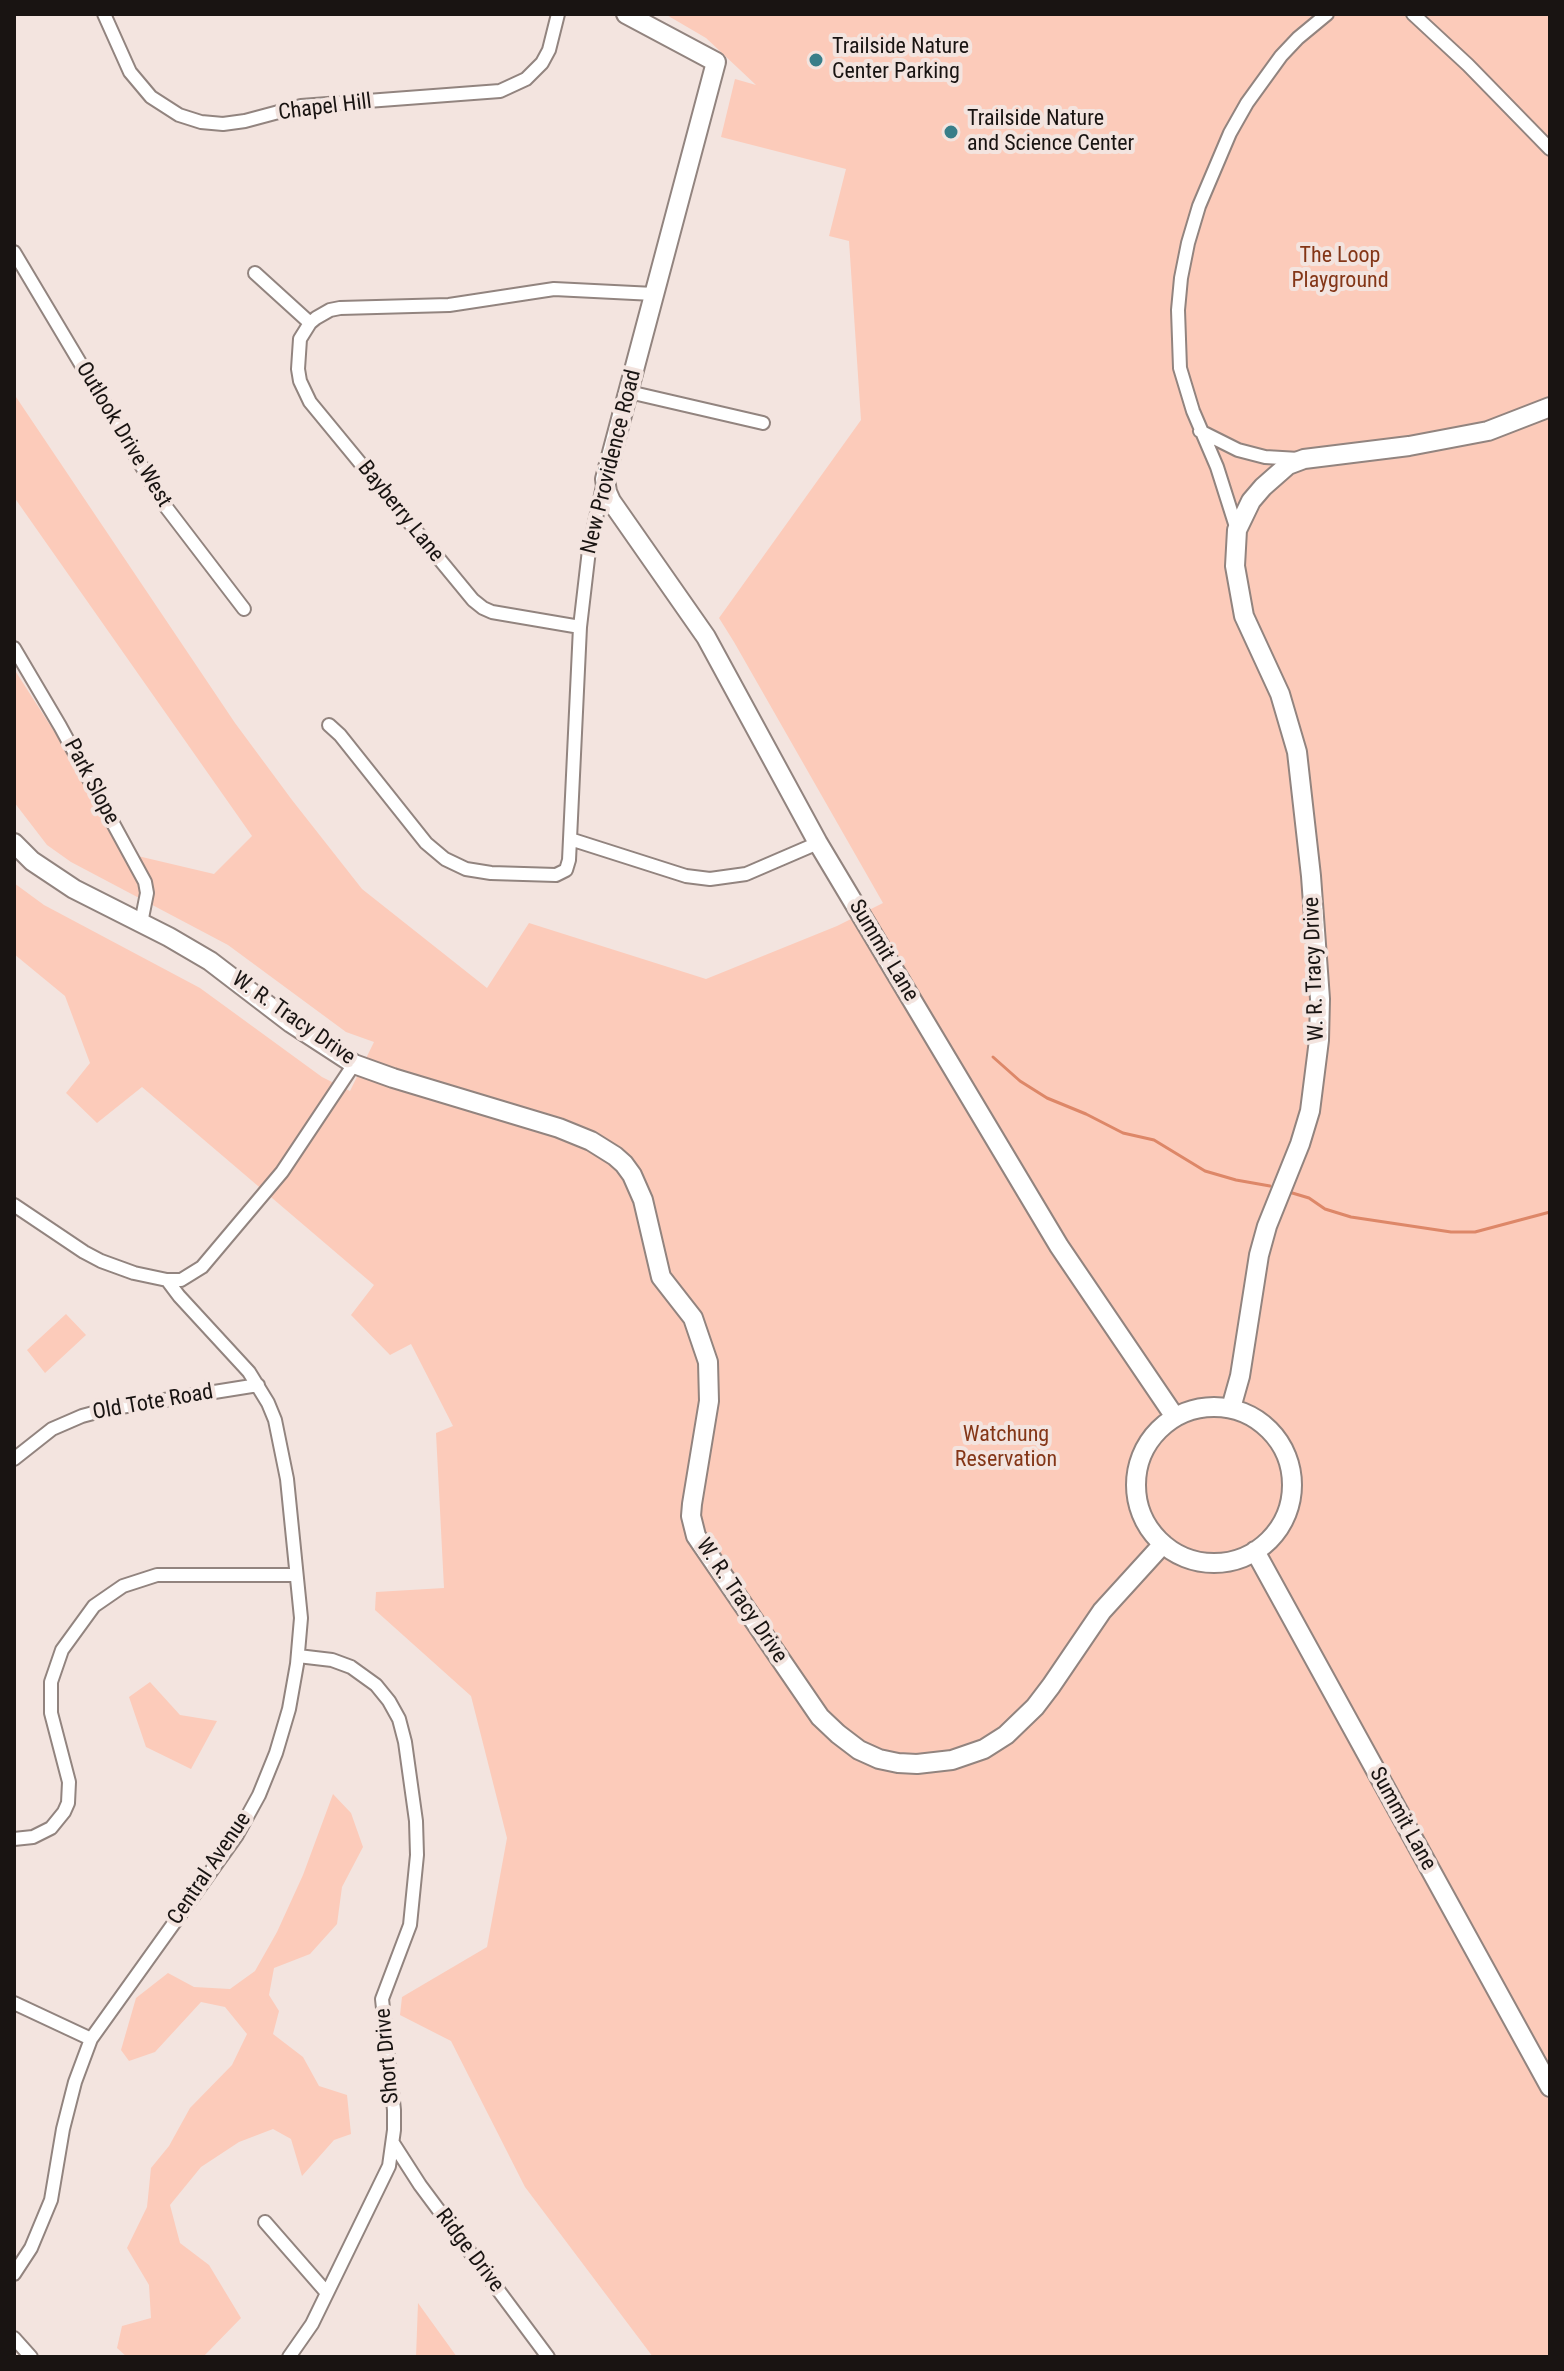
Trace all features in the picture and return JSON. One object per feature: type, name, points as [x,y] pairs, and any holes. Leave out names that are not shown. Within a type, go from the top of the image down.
[{"type":"street","name":"Chapel Hill","points":[[104,14],[130,72],[151,97],[179,115],[201,122],[223,124],[301,106],[500,91],[526,79],[542,63],[553,38],[558,14]]},
{"type":"street","name":"New Providence Road","points":[[329,725],[426,843],[445,859],[478,872],[556,875],[566,870],[569,860],[580,627],[589,550],[716,62],[626,14]]},
{"type":"street","name":"W. R. Tracy Drive","points":[[1231,1408],[1240,1376],[1259,1255],[1273,1208],[1300,1144],[1310,1111],[1319,1040],[1320,999],[1311,876],[1297,752],[1280,694],[1244,616],[1235,566],[1237,530],[1217,467],[1186,390],[1178,345],[1178,310],[1188,243],[1216,164],[1247,103],[1281,56],[1327,14]]},
{"type":"street","points":[[1413,14],[1550,149]]},
{"type":"street","name":"Outlook Drive West","points":[[14,252],[166,507],[244,609]]},
{"type":"street","points":[[255,273],[310,323],[330,310],[340,308],[449,305],[554,289],[654,294]]},
{"type":"street","name":"Bayberry Lane","points":[[310,323],[300,339],[298,350],[303,391],[473,600],[492,612],[580,627]]},
{"type":"street","points":[[629,392],[763,423]]},
{"type":"street","name":"W. R. Tracy Drive","points":[[1200,431],[1224,445],[1251,454],[1304,459],[1409,446],[1488,431],[1550,407]]},
{"type":"street","name":"W. R. Tracy Drive","points":[[1237,530],[1251,501],[1263,487],[1288,465],[1304,459]]},
{"type":"street","name":"Summit Lane","points":[[605,479],[611,501],[706,637],[818,843],[1059,1246],[1175,1417]]},
{"type":"street","name":"Park Slope","points":[[14,648],[145,882],[147,893],[141,923]]},
{"type":"street","points":[[570,839],[686,876],[710,879],[746,874],[818,843]]},
{"type":"street","name":"W. R. Tracy Drive","points":[[14,843],[32,861],[62,882],[210,961],[291,1023],[354,1064],[576,1134],[615,1156],[632,1175],[643,1200],[661,1277],[693,1318],[708,1362],[709,1401],[692,1504],[696,1536],[820,1717],[859,1750],[898,1763],[929,1763],[952,1760],[984,1749],[1006,1735],[1043,1697],[1102,1611],[1163,1544]]},
{"type":"street","points":[[14,1205],[101,1261],[134,1273],[181,1280],[202,1267],[288,1164],[354,1064]]},
{"type":"street","name":"Central Avenue","points":[[14,2274],[31,2248],[51,2200],[63,2129],[75,2082],[91,2039],[216,1866],[259,1795],[289,1709],[298,1656],[301,1618],[287,1479],[279,1433],[258,1385],[167,1280]]},
{"type":"street","name":"Old Tote Road","points":[[14,1459],[52,1429],[82,1416],[258,1385]]},
{"type":"street","points":[[1231,1408],[1255,1418],[1275,1436],[1288,1459],[1292,1485],[1288,1511],[1275,1534],[1255,1551],[1232,1561],[1208,1563],[1184,1557],[1163,1544],[1147,1525],[1138,1502],[1136,1478],[1142,1454],[1149,1443],[1175,1417],[1193,1409],[1231,1408]]},
{"type":"street","name":"Summit Lane","points":[[1255,1551],[1550,2087]]},
{"type":"street","points":[[14,1839],[33,1837],[51,1828],[68,1803],[69,1782],[51,1713],[51,1682],[62,1650],[94,1606],[123,1586],[157,1575],[296,1575]]},
{"type":"street","name":"Short Drive","points":[[289,2357],[312,2324],[389,2166],[394,2110],[382,1999],[410,1925],[416,1821],[405,1742],[395,1710],[383,1693],[368,1678],[341,1663],[298,1656]]},
{"type":"street","points":[[14,2003],[91,2039]]},
{"type":"street","name":"Ridge Drive","points":[[393,2143],[420,2185],[548,2357]]},
{"type":"street","points":[[265,2222],[327,2293]]},
{"type":"street","points":[[14,2338],[31,2357]]},
{"type":"green space","name":"Watchung Reservation","points":[[665,14],[1550,14],[1550,2357],[653,2357],[525,2187],[451,2041],[400,2015],[402,1997],[487,1947],[507,1838],[471,1696],[375,1610],[376,1592],[444,1588],[436,1433],[453,1426],[411,1344],[390,1355],[351,1315],[374,1285],[142,1087],[97,1123],[66,1093],[90,1063],[65,996],[14,954],[14,883],[44,905],[200,988],[322,1077],[350,1091],[374,1042],[346,1032],[228,945],[71,862],[47,845],[14,802],[14,669],[77,767],[125,853],[214,874],[252,836],[14,497],[14,394],[235,723],[362,889],[487,988],[529,923],[706,979],[837,926],[883,903],[719,618],[861,420],[849,241],[829,236],[846,169],[721,137],[735,79],[756,85],[706,38]]},
{"type":"green space","points":[[66,1314],[86,1335],[45,1373],[27,1350]]},
{"type":"green space","points":[[150,1682],[180,1715],[217,1721],[191,1769],[146,1747],[129,1697]]},
{"type":"green space","points":[[333,1794],[351,1813],[363,1847],[342,1887],[337,1924],[310,1954],[274,1968],[269,1995],[279,2011],[273,2034],[303,2057],[319,2086],[347,2095],[351,2134],[334,2140],[302,2176],[291,2139],[273,2129],[239,2142],[201,2167],[170,2205],[180,2243],[209,2265],[241,2318],[203,2357],[127,2357],[117,2348],[122,2326],[151,2318],[149,2285],[127,2248],[147,2207],[151,2168],[169,2146],[190,2108],[232,2065],[247,2034],[225,2007],[201,2002],[155,2052],[129,2061],[121,2050],[136,1998],[168,1973],[194,1987],[230,1989],[255,1971],[303,1875]]},
{"type":"green space","points":[[418,2303],[457,2357],[416,2357]]},
{"type":"waterway","points":[[993,1057],[1020,1081],[1047,1098],[1123,1133],[1154,1140],[1205,1171],[1270,1186]]},
{"type":"waterway","points":[[1289,1192],[1351,1217],[1451,1232],[1475,1232],[1550,1212]]},
{"type":"place","name":"Trailside Nature Center Parking","points":[[816,60]]},
{"type":"place","name":"Trailside Nature and Science Center","points":[[951,132]]},
{"type":"park label","name":"The Loop Playground","points":[[1340,268]]}]
